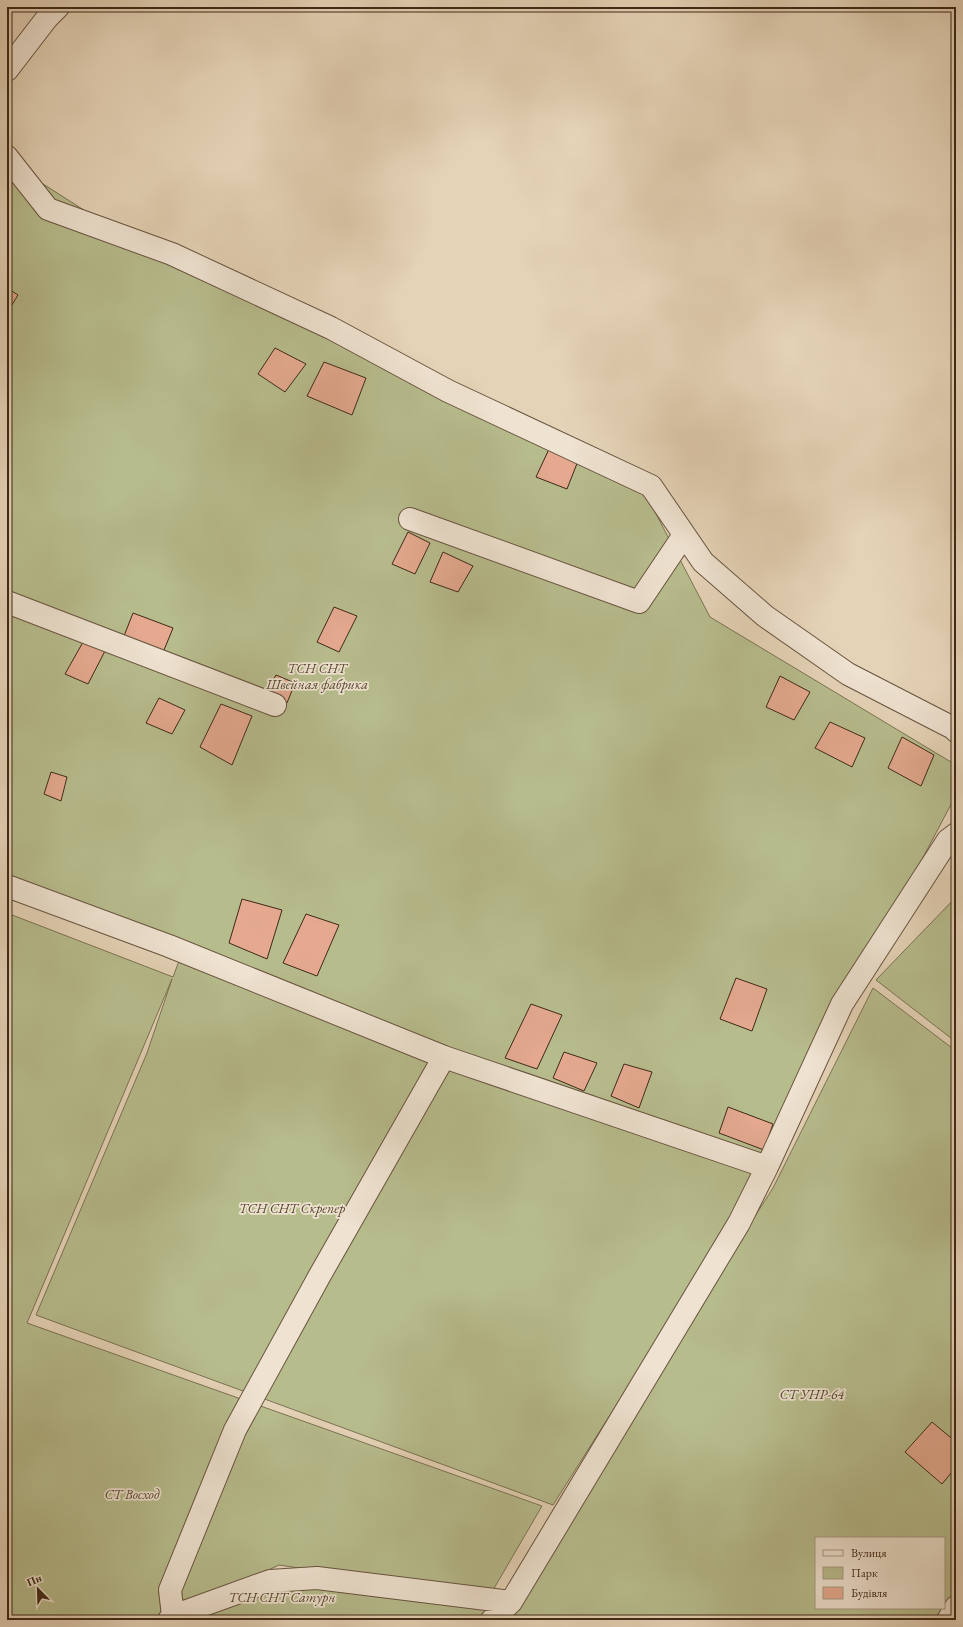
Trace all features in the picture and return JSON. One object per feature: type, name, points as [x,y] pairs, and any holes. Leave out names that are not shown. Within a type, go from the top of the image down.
[{"type":"street","points":[[7,70],[47,18],[58,7]]},
{"type":"street","points":[[7,157],[48,209],[172,254],[331,328],[448,391],[651,486],[703,562],[765,616],[848,674],[953,728],[956,731]]},
{"type":"street","points":[[410,519],[639,602],[684,535]]},
{"type":"street","points":[[7,602],[274,705]]},
{"type":"street","points":[[492,1620],[511,1602],[739,1223],[767,1167],[842,1004],[948,840],[956,834]]},
{"type":"street","points":[[7,886],[169,946],[444,1057],[767,1167]]},
{"type":"street","points":[[444,1057],[320,1275],[235,1430],[170,1590],[171,1618],[270,1581],[317,1578],[511,1602]]},
{"type":"street","points":[[948,1620],[956,1607]]},
{"type":"green space","name":"ТСН СНТ Швейная фабрика","points":[[7,161],[156,256],[643,489],[710,617],[956,765],[956,795],[764,1158],[7,895]]},
{"type":"green space","points":[[956,897],[956,1042],[876,980]]},
{"type":"green space","name":"ТСН СНТ Скрепер","points":[[7,913],[173,977],[179,961],[758,1175],[693,1284],[553,1505],[36,1315],[147,1053],[172,979],[27,1323],[542,1506],[489,1597],[279,1565],[164,1620],[7,1620]]},
{"type":"green space","name":"СТ УНР-64","points":[[873,988],[956,1051],[956,1620],[507,1620],[698,1305],[773,1188]]},
{"type":"green space","name":"ТСН СНТ Сатурн","points":[[279,1572],[496,1606],[485,1620],[179,1620]]},
{"type":"building","points":[[7,288],[18,295],[7,313]]},
{"type":"building","points":[[275,348],[306,364],[285,392],[258,374]]},
{"type":"building","points":[[324,362],[366,378],[352,415],[307,396]]},
{"type":"building","points":[[549,449],[578,461],[567,489],[536,477]]},
{"type":"building","points":[[408,532],[430,543],[415,574],[392,564]]},
{"type":"building","points":[[443,552],[473,566],[458,592],[430,582]]},
{"type":"building","points":[[334,607],[357,616],[339,652],[317,642]]},
{"type":"building","points":[[133,613],[173,628],[162,655],[124,636]]},
{"type":"building","points":[[83,642],[105,651],[88,684],[65,674]]},
{"type":"building","points":[[276,675],[295,683],[287,703],[266,693]]},
{"type":"building","points":[[780,676],[810,692],[794,720],[766,707]]},
{"type":"building","points":[[159,698],[185,710],[172,734],[146,723]]},
{"type":"building","points":[[221,704],[252,716],[232,765],[200,747]]},
{"type":"building","points":[[830,722],[865,738],[852,767],[815,748]]},
{"type":"building","points":[[902,737],[934,755],[921,786],[888,768]]},
{"type":"building","points":[[51,772],[67,777],[61,801],[44,794]]},
{"type":"building","points":[[242,899],[282,910],[267,959],[229,943]]},
{"type":"building","points":[[306,914],[339,925],[317,976],[283,963]]},
{"type":"building","points":[[736,978],[767,989],[752,1031],[720,1019]]},
{"type":"building","points":[[531,1004],[562,1015],[537,1069],[505,1058]]},
{"type":"building","points":[[564,1052],[597,1063],[584,1091],[553,1078]]},
{"type":"building","points":[[624,1064],[652,1072],[639,1108],[611,1096]]},
{"type":"building","points":[[728,1107],[773,1124],[764,1150],[719,1133]]},
{"type":"building","points":[[932,1422],[956,1442],[956,1467],[942,1484],[905,1452]]},
{"type":"park label","name":"СТ Восход","points":[[132,1494]]}]
